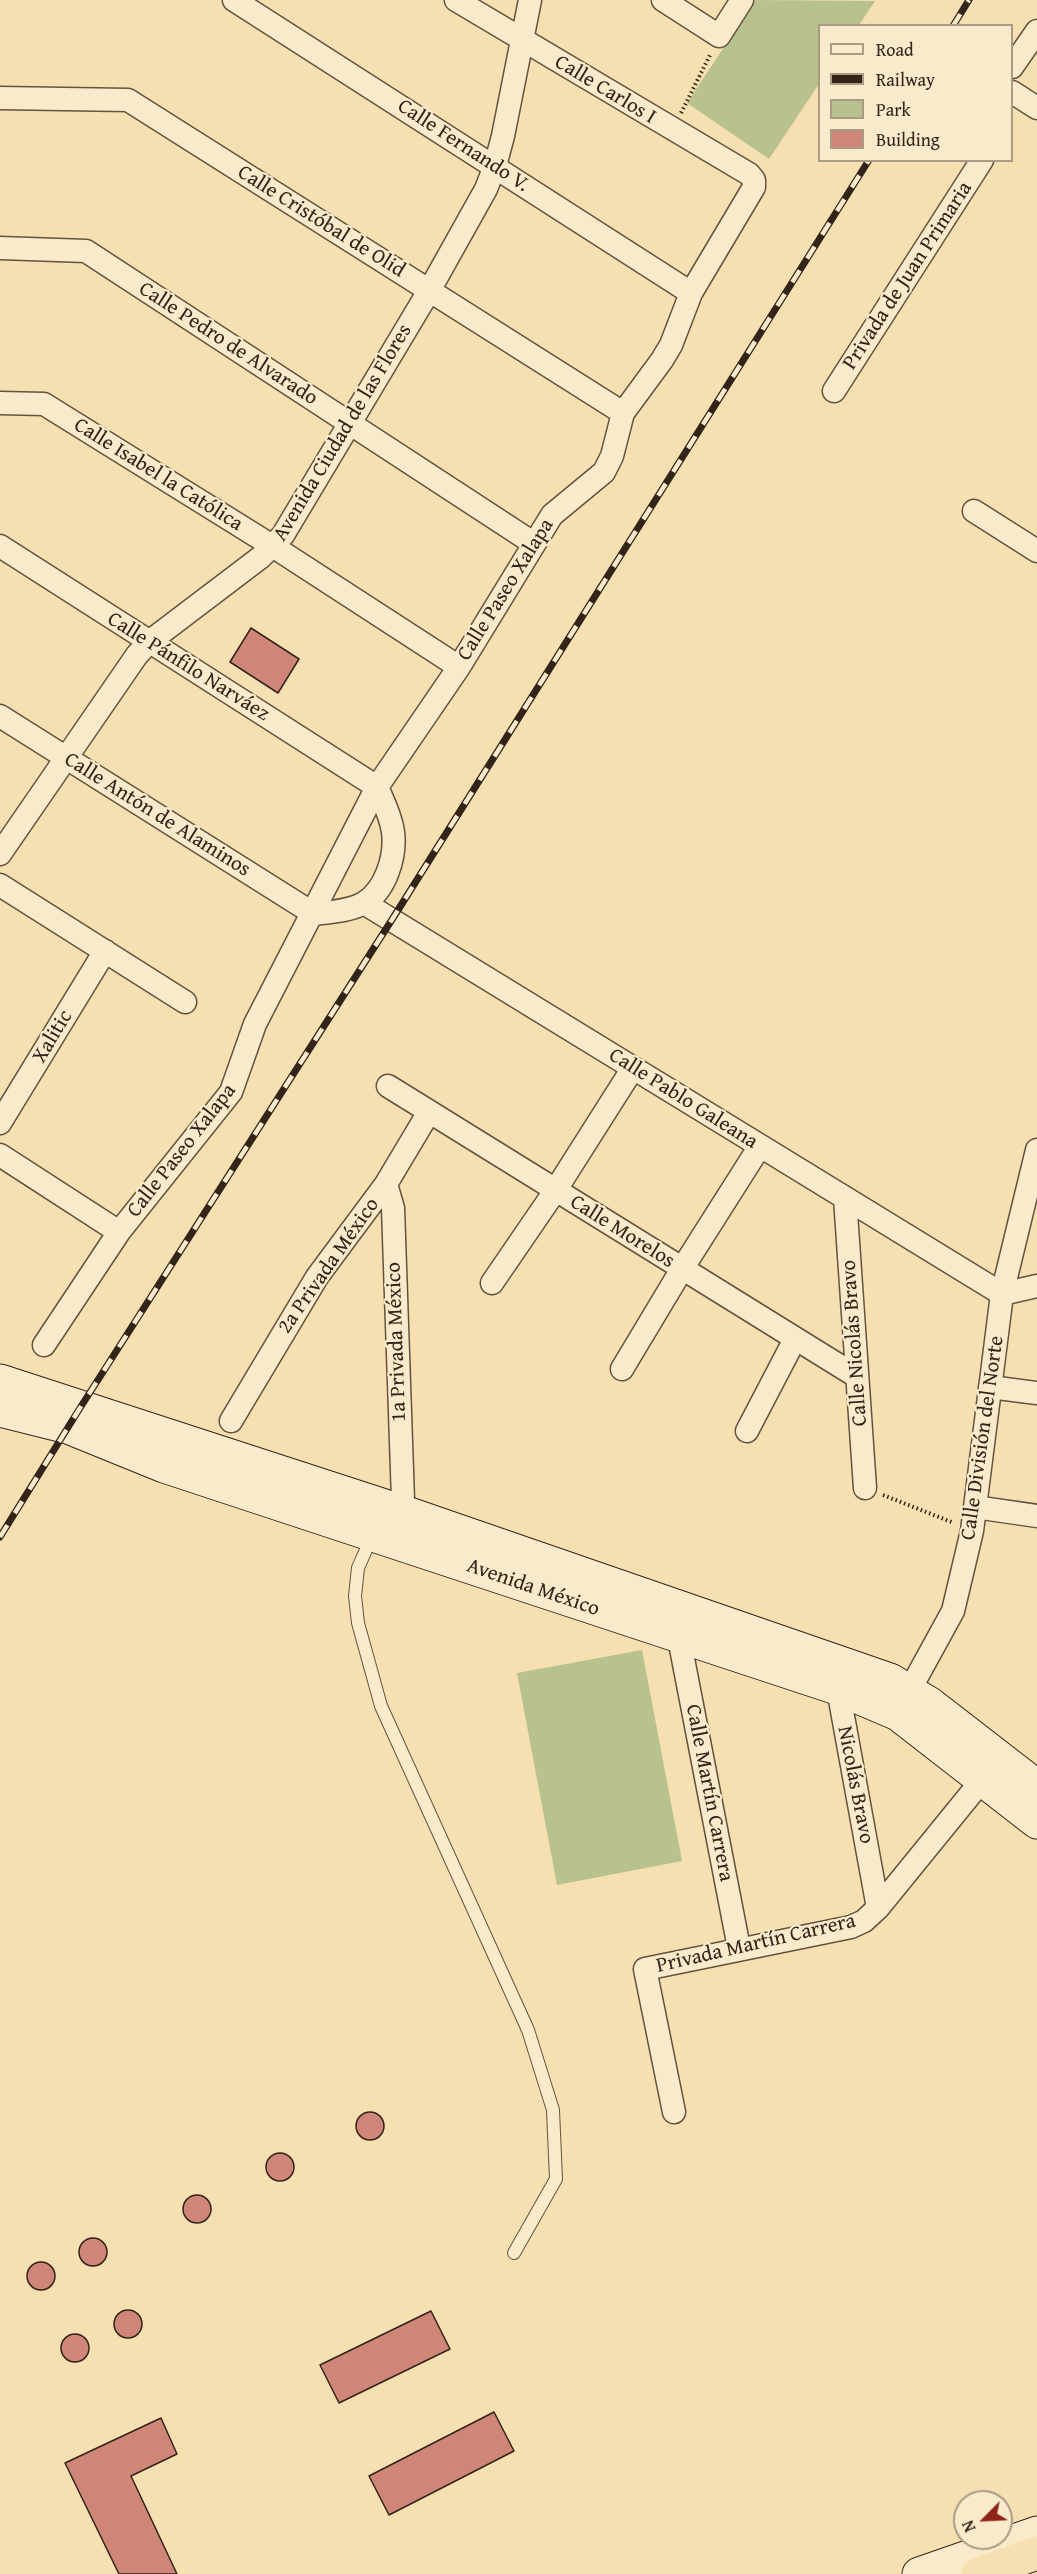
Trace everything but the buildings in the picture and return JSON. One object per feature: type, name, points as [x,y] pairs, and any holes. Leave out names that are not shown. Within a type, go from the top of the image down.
[{"type":"highway","points":[[978,2574],[1037,2553]]},
{"type":"main road","name":"Avenida México","points":[[0,1381],[177,1437],[384,1517],[679,1638],[836,1675]]},
{"type":"main road","name":"Avenida México","points":[[0,1410],[69,1427],[164,1466],[384,1517],[836,1675],[904,1702],[1037,1787]]},
{"type":"main road","points":[[164,1466],[177,1437]]},
{"type":"main road","name":"Avenida México","points":[[904,1702],[983,1779],[1037,1822]]},
{"type":"main road","points":[[919,2574],[1037,2533]]},
{"type":"street","name":"Calle Fernando V.","points":[[234,0],[691,293]]},
{"type":"street","name":"Calle Carlos I","points":[[456,0],[749,174],[754,180]]},
{"type":"street","name":"Avenida Ciudad de las Flores","points":[[0,854],[137,655],[149,642],[274,547],[475,212],[495,166],[530,0]]},
{"type":"street","points":[[663,0],[720,36],[742,0]]},
{"type":"street","points":[[1013,64],[1037,31]]},
{"type":"street","name":"Calle Cristóbal de Olid","points":[[0,98],[128,100],[623,413]]},
{"type":"street","name":"Privada de Juan Primaria","points":[[834,391],[981,162]]},
{"type":"street","name":"Calle Paseo Xalapa","points":[[44,1345],[119,1232],[231,1092],[255,1024],[314,914],[377,787],[459,667],[532,543],[552,515],[604,472],[612,456],[623,413],[667,352],[691,293],[754,187],[754,180]]},
{"type":"street","name":"Calle Pedro de Alvarado","points":[[0,248],[86,251],[532,543]]},
{"type":"street","name":"Calle Isabel la Católica","points":[[0,403],[45,404],[274,547],[459,667]]},
{"type":"street","points":[[974,512],[1037,551]]},
{"type":"street","name":"Calle Pánfilo Narváez","points":[[0,546],[377,787]]},
{"type":"street","name":"Calle Antón de Alaminos","points":[[0,716],[314,914]]},
{"type":"street","points":[[314,914],[350,908],[364,903],[376,893],[387,876],[393,850],[390,818],[377,787]]},
{"type":"street","points":[[0,885],[185,1002]]},
{"type":"street","name":"Calle Pablo Galeana","points":[[364,903],[1002,1294]]},
{"type":"street","name":"Xalitic","points":[[0,1123],[105,951]]},
{"type":"street","points":[[492,1283],[555,1191],[633,1068]]},
{"type":"street","name":"Calle Morelos","points":[[388,1086],[856,1376]]},
{"type":"street","name":"2a Privada México","points":[[231,1421],[317,1277],[386,1184],[429,1112]]},
{"type":"street","points":[[622,1369],[760,1146]]},
{"type":"street","name":"Calle División del Norte","points":[[904,1702],[953,1611],[972,1531],[1002,1294],[1037,1150]]},
{"type":"street","points":[[0,1155],[119,1232]]},
{"type":"street","name":"1a Privada México","points":[[384,1517],[393,1208],[386,1184]]},
{"type":"street","name":"Calle Nicolás Bravo","points":[[845,1198],[856,1376],[866,1488]]},
{"type":"street","points":[[1002,1294],[1037,1286]]},
{"type":"street","points":[[747,1431],[795,1339]]},
{"type":"street","points":[[990,1386],[1037,1393]]},
{"type":"street","points":[[975,1507],[1037,1516]]},
{"type":"street","name":"Calle Martín Carrera","points":[[679,1638],[738,1948]]},
{"type":"street","name":"Nicolás Bravo","points":[[836,1675],[878,1908]]},
{"type":"street","name":"Privada Martín Carrera","points":[[674,2112],[645,1969],[738,1948],[851,1927],[864,1921],[878,1908],[983,1779]]},
{"type":"lane","points":[[384,1517],[358,1568],[355,1596],[358,1623],[381,1706],[528,2030],[553,2110],[556,2179],[514,2253]]},
{"type":"path","points":[[672,130],[720,36]]},
{"type":"path","points":[[866,1488],[972,1531]]},
{"type":"green space","points":[[755,0],[875,1],[860,24],[818,24],[818,86],[769,159],[687,103]]},
{"type":"green space","points":[[642,1650],[682,1861],[557,1885],[517,1673]]},
{"type":"railway","points":[[954,24],[969,0]]},
{"type":"railway","points":[[0,1537],[393,918],[868,162]]}]
